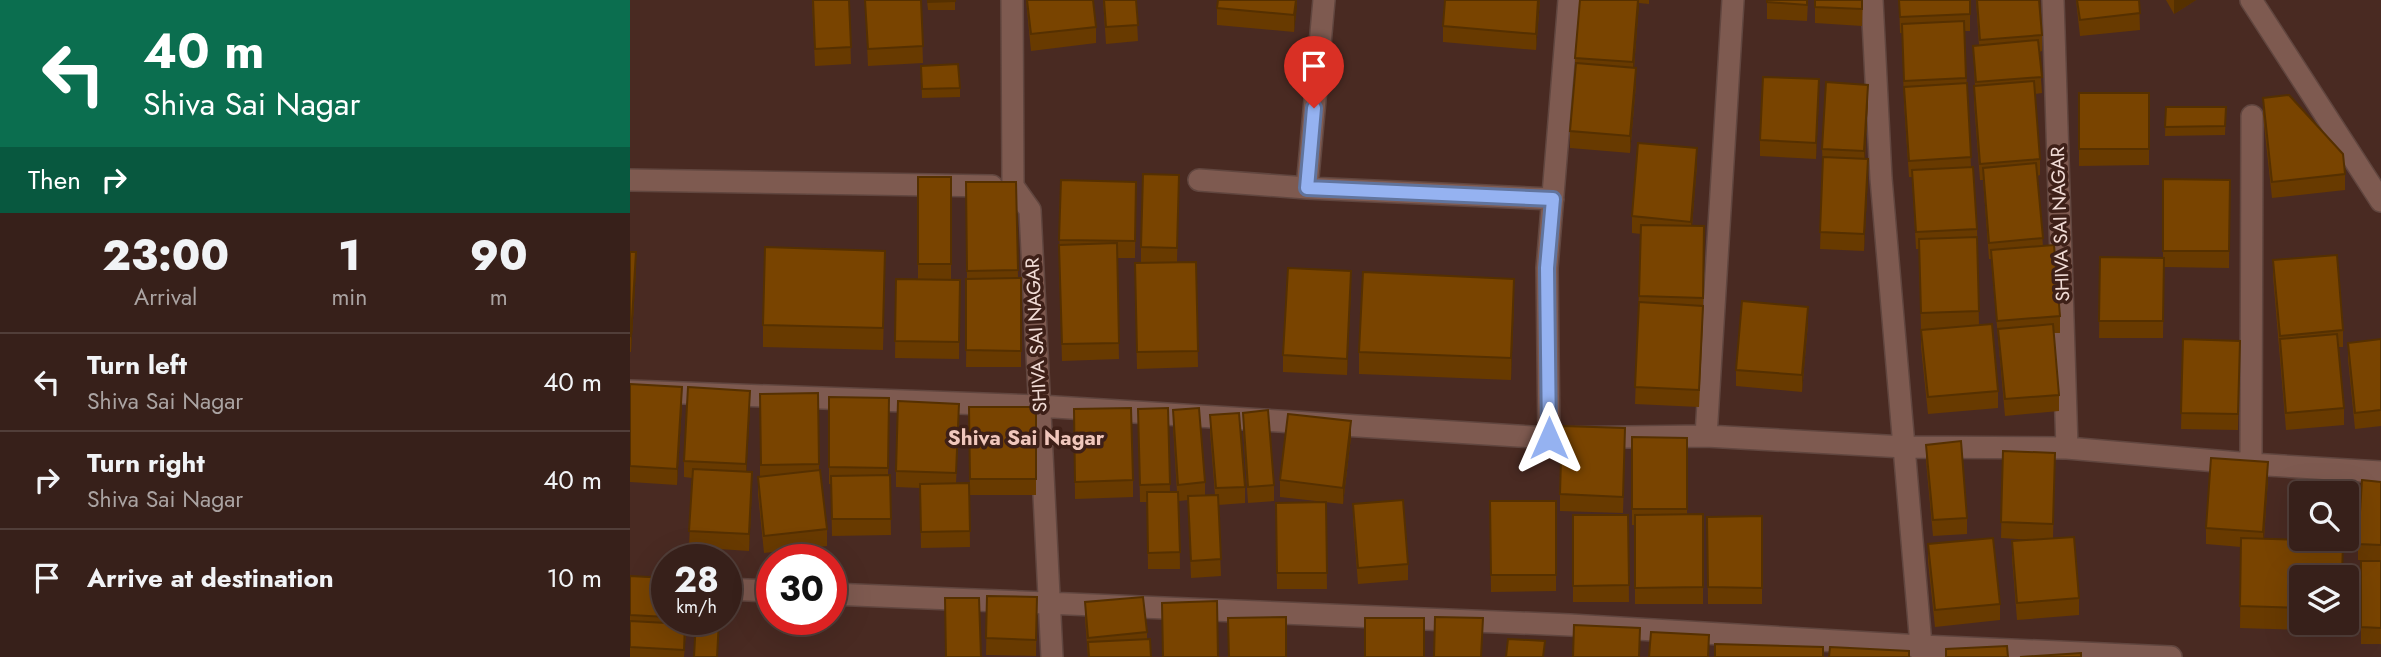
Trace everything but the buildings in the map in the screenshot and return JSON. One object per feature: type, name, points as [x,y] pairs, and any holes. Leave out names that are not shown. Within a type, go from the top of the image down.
[{"type":"street","name":"SHIVA SAI NAGAR","points":[[1012,0],[1013,186],[1030,210],[1052,657]]},
{"type":"street","points":[[1307,188],[1324,0]]},
{"type":"street","points":[[1549,438],[1547,268],[1569,0]]},
{"type":"street","points":[[1706,436],[1733,0]]},
{"type":"street","points":[[1872,0],[1881,178],[1921,651]]},
{"type":"street","name":"SHIVA SAI NAGAR","points":[[2053,0],[2067,448]]},
{"type":"street","points":[[2251,0],[2381,201]]},
{"type":"street","points":[[2251,464],[2252,116]]},
{"type":"street","points":[[630,180],[1013,186]]},
{"type":"street","points":[[1199,180],[1307,188],[1553,199]]},
{"type":"street","points":[[630,391],[1039,406],[1549,438],[1706,436],[1903,447],[2067,448],[2381,472]]},
{"type":"street","points":[[847,595],[1570,625],[1921,651],[2171,657]]},
{"type":"district","name":"Shiva Sai Nagar","points":[[1026,438]]},
{"type":"route","points":[[1314,108],[1307,188],[1553,199],[1547,268],[1549,438]]}]
